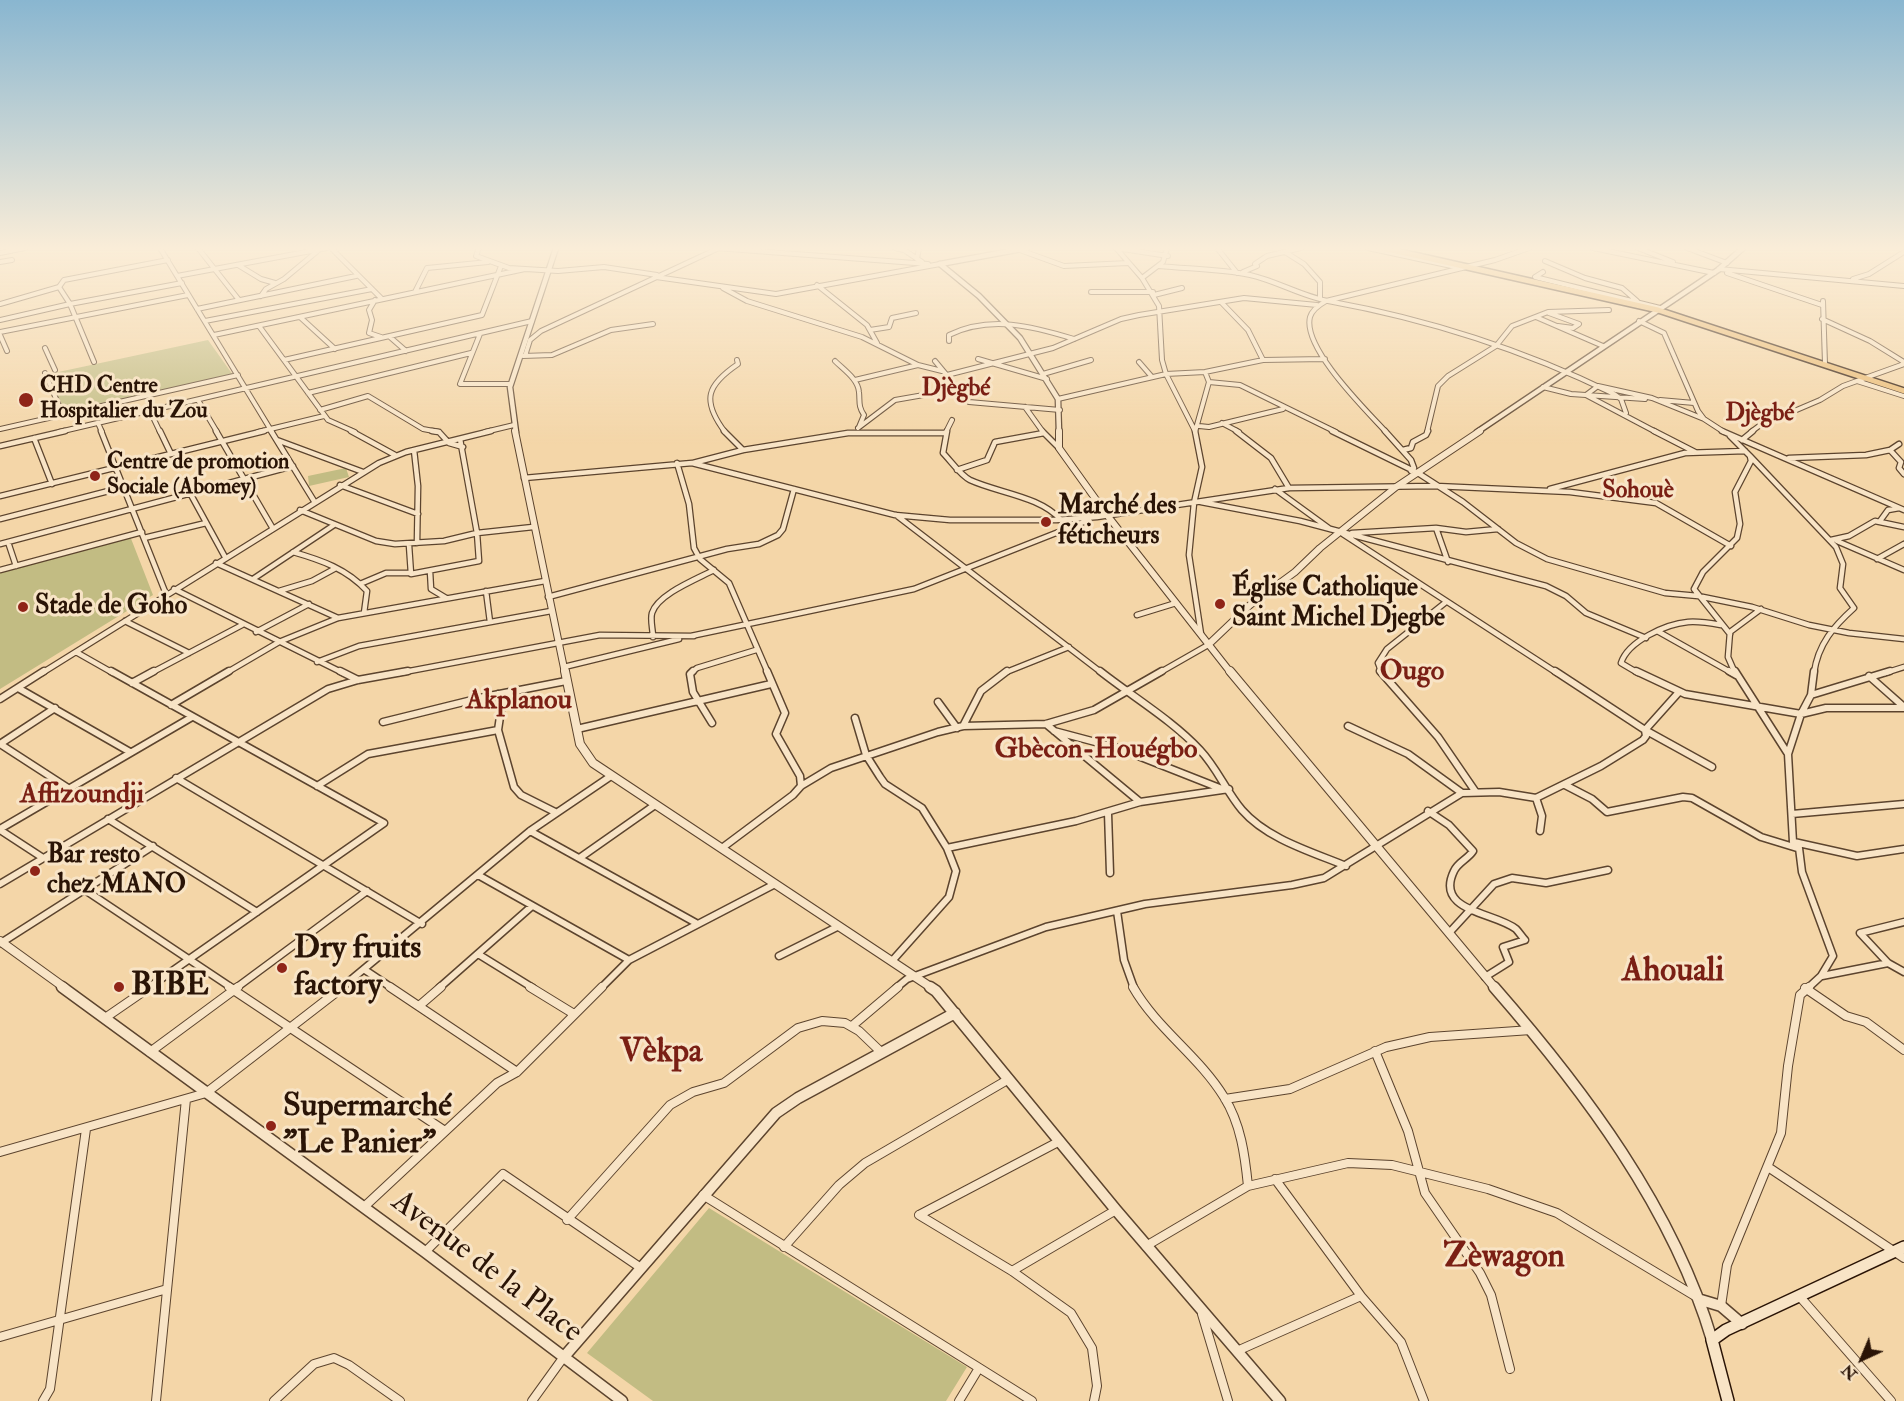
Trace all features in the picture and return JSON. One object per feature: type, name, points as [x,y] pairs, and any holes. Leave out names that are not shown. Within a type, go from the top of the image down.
[{"type":"main road","points":[[1673,313],[1904,391]]},
{"type":"main road","points":[[1728,1401],[1712,1340],[1742,1324],[1902,1252]]},
{"type":"street","points":[[0,320],[29,313]]},
{"type":"street","points":[[74,313],[94,362]]},
{"type":"street","points":[[7,351],[0,334],[94,313]]},
{"type":"street","points":[[200,313],[314,501]]},
{"type":"street","points":[[205,321],[245,313]]},
{"type":"street","points":[[214,336],[316,313]]},
{"type":"street","points":[[370,313],[372,320],[369,333],[375,336],[392,337],[406,351]]},
{"type":"street","points":[[284,360],[392,337],[484,313]]},
{"type":"street","points":[[522,356],[535,313]]},
{"type":"street","points":[[578,313],[541,331],[530,340],[510,384],[514,425],[533,527],[566,681],[585,754],[611,776],[936,991],[1146,1246],[1280,1401]]},
{"type":"street","points":[[785,313],[878,344],[918,365],[945,373],[1029,354],[1074,339],[1121,319],[1153,313]]},
{"type":"street","points":[[850,313],[870,330],[878,344]]},
{"type":"street","points":[[870,330],[890,326],[893,317],[914,313]]},
{"type":"street","points":[[997,313],[1009,325],[1045,376],[1058,399],[1059,448]]},
{"type":"street","points":[[1161,313],[1162,360],[1166,374],[1195,431],[1202,467],[1189,555],[1202,637]]},
{"type":"street","points":[[1232,313],[1248,330],[1263,360]]},
{"type":"street","points":[[1313,313],[1310,327],[1325,359],[1403,450],[1414,466],[1411,471]]},
{"type":"street","points":[[1384,313],[1425,322],[1567,371],[1621,399],[1626,413]]},
{"type":"street","points":[[1403,450],[1411,448],[1413,442],[1426,435],[1431,425],[1438,386],[1448,376],[1496,346],[1512,326],[1545,313]]},
{"type":"street","points":[[1552,313],[1580,324],[1574,328],[1558,327]]},
{"type":"street","points":[[722,848],[794,795],[801,786],[831,768],[960,727],[1046,724],[1102,706],[1208,645],[1250,604],[1295,572],[1396,487],[1652,313]]},
{"type":"street","points":[[1822,313],[1825,364]]},
{"type":"street","points":[[300,317],[335,349]]},
{"type":"street","points":[[1536,317],[1603,346]]},
{"type":"street","points":[[1822,319],[1870,341],[1904,363]]},
{"type":"street","points":[[0,446],[532,321]]},
{"type":"street","points":[[1639,321],[1664,333],[1694,403],[1704,418]]},
{"type":"street","points":[[522,356],[552,355],[610,330],[653,324]]},
{"type":"street","points":[[949,341],[949,335],[961,329],[987,324],[1039,328],[1074,339]]},
{"type":"street","points":[[259,326],[324,416],[334,424],[365,437],[395,455]]},
{"type":"street","points":[[528,331],[541,331]]},
{"type":"street","points":[[480,334],[460,382],[461,385],[510,384]]},
{"type":"street","points":[[45,348],[56,370]]},
{"type":"street","points":[[309,393],[471,353]]},
{"type":"street","points":[[978,359],[1045,376],[1092,360]]},
{"type":"street","points":[[1058,399],[1166,374],[1205,372],[1263,360],[1325,359]]},
{"type":"street","points":[[737,360],[738,364],[715,381],[709,397],[711,407],[728,436],[743,450]]},
{"type":"street","points":[[835,361],[855,380],[859,390],[857,402],[864,415],[858,428]]},
{"type":"street","points":[[935,361],[969,402],[1060,410]]},
{"type":"street","points":[[1139,362],[1152,377]]},
{"type":"street","points":[[1742,440],[1759,426],[1791,414],[1857,381],[1904,363]]},
{"type":"street","points":[[855,380],[918,365]]},
{"type":"street","points":[[1195,431],[1199,426],[1209,382],[1205,372]]},
{"type":"street","points":[[45,373],[63,415]]},
{"type":"street","points":[[0,429],[238,375]]},
{"type":"street","points":[[1857,381],[1904,396]]},
{"type":"street","points":[[1209,382],[1234,383],[1283,409],[1418,473],[1463,502],[1498,530],[1534,554],[1547,559],[1665,593],[1698,596],[1761,609],[1831,629],[1904,639]]},
{"type":"street","points":[[1543,387],[1621,399],[1639,397]]},
{"type":"street","points":[[1586,395],[1601,387],[1639,397],[1694,403]]},
{"type":"street","points":[[848,433],[858,428],[881,408],[896,400],[958,389]]},
{"type":"street","points":[[1586,395],[1626,413],[1646,427],[1695,452]]},
{"type":"street","points":[[320,410],[368,396],[423,429],[439,432],[447,442],[463,447]]},
{"type":"street","points":[[198,400],[272,527]]},
{"type":"street","points":[[1658,400],[1704,418],[1730,436],[1833,540],[1844,564],[1840,588],[1854,608],[1831,629],[1817,656],[1811,695],[1801,714],[1788,754],[1793,842],[1799,848],[1802,872],[1833,956],[1821,976],[1805,988],[1800,995],[1788,1066],[1781,1133],[1727,1264],[1721,1306]]},
{"type":"street","points":[[1025,407],[1044,433],[1059,448],[1107,515],[1208,645],[1485,977],[1533,1030],[1595,1112],[1680,1254],[1701,1300],[1712,1340]]},
{"type":"street","points":[[1199,426],[1283,409]]},
{"type":"street","points":[[150,411],[171,454]]},
{"type":"street","points":[[0,496],[324,416]]},
{"type":"street","points":[[952,420],[946,433],[943,453],[957,470],[975,483],[1017,496],[1055,513],[1061,520]]},
{"type":"street","points":[[99,423],[166,594]]},
{"type":"street","points":[[1222,423],[1252,440],[1278,467],[1289,488]]},
{"type":"street","points":[[0,699],[363,472],[395,455],[514,425]]},
{"type":"street","points":[[524,478],[692,463],[743,450],[848,433],[946,433]]},
{"type":"street","points":[[957,470],[987,460],[995,442],[1044,433]]},
{"type":"street","points":[[1730,436],[1902,508]]},
{"type":"street","points":[[34,438],[52,484]]},
{"type":"street","points":[[360,584],[386,573],[430,571],[479,561],[477,533],[460,439]]},
{"type":"street","points":[[277,440],[363,472]]},
{"type":"street","points":[[1787,458],[1866,455],[1890,450],[1899,444]]},
{"type":"street","points":[[414,450],[418,514],[417,543]]},
{"type":"street","points":[[1890,450],[1901,462],[1899,468],[1904,474]]},
{"type":"street","points":[[1539,491],[1695,452],[1745,452]]},
{"type":"street","points":[[1730,634],[1694,589],[1700,575],[1731,546],[1740,532],[1741,522],[1735,492],[1751,465],[1750,456]]},
{"type":"street","points":[[676,463],[689,504],[689,535],[698,557],[729,583],[785,713],[783,723],[776,730],[777,738],[800,776],[801,786]]},
{"type":"street","points":[[692,463],[895,515],[950,520],[1061,520],[1097,517],[1289,488],[1436,486],[1539,491],[1638,499],[1656,503],[1731,546]]},
{"type":"street","points":[[0,544],[293,466]]},
{"type":"street","points":[[340,485],[418,514]]},
{"type":"street","points":[[0,519],[124,487]]},
{"type":"street","points":[[548,597],[698,557],[759,544],[783,530],[794,489]]},
{"type":"street","points":[[1275,489],[1330,530]]},
{"type":"street","points":[[190,493],[225,557]]},
{"type":"street","points":[[1197,503],[1243,509],[1342,532],[1554,589],[1586,613],[1646,638]]},
{"type":"street","points":[[1880,521],[1889,510],[1902,508]]},
{"type":"street","points":[[300,510],[376,541],[409,544],[452,540],[477,533],[533,527]]},
{"type":"street","points":[[895,515],[1128,691],[1205,754],[1226,790],[1242,810],[1254,820],[1305,849],[1347,866]]},
{"type":"street","points":[[564,667],[694,636],[914,589],[1097,517]]},
{"type":"street","points":[[1833,540],[1855,534],[1871,522],[1880,521],[1904,527]]},
{"type":"street","points":[[144,538],[206,523]]},
{"type":"street","points":[[253,579],[334,525]]},
{"type":"street","points":[[1342,532],[1436,528],[1466,532],[1498,530]]},
{"type":"street","points":[[1436,528],[1448,562]]},
{"type":"street","points":[[0,570],[142,532]]},
{"type":"street","points":[[1342,532],[1645,730],[1712,767]]},
{"type":"street","points":[[1833,540],[1904,570]]},
{"type":"street","points":[[8,542],[16,566]]},
{"type":"street","points":[[409,544],[410,573]]},
{"type":"street","points":[[1877,559],[1904,544]]},
{"type":"street","points":[[293,552],[350,575],[367,591],[364,613]]},
{"type":"street","points":[[216,563],[338,618]]},
{"type":"street","points":[[279,591],[312,581],[336,568]]},
{"type":"street","points":[[653,637],[652,620],[655,608],[668,596],[714,570]]},
{"type":"street","points":[[430,571],[431,589],[446,598]]},
{"type":"street","points":[[171,705],[279,642],[338,618],[545,581]]},
{"type":"street","points":[[174,589],[358,681]]},
{"type":"street","points":[[486,591],[490,622]]},
{"type":"street","points":[[1446,602],[1387,649],[1378,663],[1380,671],[1438,737],[1475,791]]},
{"type":"street","points":[[1137,615],[1176,603]]},
{"type":"street","points":[[256,632],[309,604]]},
{"type":"street","points":[[1761,609],[1730,634],[1728,657],[1755,706],[1788,754]]},
{"type":"street","points":[[318,662],[359,646],[551,611]]},
{"type":"street","points":[[125,621],[189,653]]},
{"type":"street","points":[[1721,625],[1687,622],[1659,632],[1625,652],[1621,663],[1679,692],[1801,714],[1826,708],[1904,708]]},
{"type":"street","points":[[132,683],[242,625]]},
{"type":"street","points":[[1659,632],[1738,676]]},
{"type":"street","points":[[0,884],[319,694],[358,681],[558,645],[600,635],[694,636]]},
{"type":"street","points":[[960,727],[975,697],[995,676],[1038,662],[1069,647]]},
{"type":"street","points":[[712,723],[693,692],[690,678],[692,670],[756,650]]},
{"type":"street","points":[[76,652],[384,823],[104,1019]]},
{"type":"street","points":[[1811,695],[1904,667]]},
{"type":"street","points":[[1869,676],[1904,708]]},
{"type":"street","points":[[383,722],[498,694],[566,681]]},
{"type":"street","points":[[577,729],[771,684]]},
{"type":"street","points":[[18,688],[130,752]]},
{"type":"street","points":[[1645,730],[1679,692]]},
{"type":"street","points":[[498,694],[501,710],[498,730],[516,791],[555,812]]},
{"type":"street","points":[[938,702],[960,727]]},
{"type":"street","points":[[55,708],[0,744],[69,789]]},
{"type":"street","points":[[43,858],[0,829],[192,717]]},
{"type":"street","points":[[855,718],[866,755],[885,784],[910,797],[922,808],[947,848],[956,871],[952,891],[892,961]]},
{"type":"street","points":[[1046,724],[1140,802]]},
{"type":"street","points":[[1348,726],[1395,744],[1424,762],[1462,793]]},
{"type":"street","points":[[317,786],[368,754],[498,730]]},
{"type":"street","points":[[852,1026],[905,981],[1046,927],[1186,897],[1292,885],[1324,878],[1378,847],[1428,812],[1462,793],[1475,791],[1514,793],[1536,798],[1565,785],[1643,740],[1646,736],[1645,730]]},
{"type":"street","points":[[1054,731],[1118,748],[1226,790]]},
{"type":"street","points":[[0,1152],[206,1093],[422,924],[530,831],[611,776]]},
{"type":"street","points":[[176,778],[422,924]]},
{"type":"street","points":[[1565,785],[1592,799],[1607,812],[1683,797],[1692,798],[1761,837],[1799,848]]},
{"type":"street","points":[[947,848],[1108,813],[1140,802],[1226,790]]},
{"type":"street","points":[[1536,798],[1542,816],[1540,831]]},
{"type":"street","points":[[1792,814],[1904,804]]},
{"type":"street","points":[[581,858],[655,805]]},
{"type":"street","points":[[1428,812],[1449,825],[1473,851],[1454,870],[1450,884],[1457,901],[1469,912],[1515,929],[1525,940],[1519,944],[1503,947],[1509,962],[1485,977]]},
{"type":"street","points":[[1108,813],[1110,873]]},
{"type":"street","points":[[108,819],[257,912]]},
{"type":"street","points":[[530,831],[696,923]]},
{"type":"street","points":[[1793,842],[1857,856],[1904,849]]},
{"type":"street","points":[[1,943],[153,846]]},
{"type":"street","points":[[1449,933],[1494,884],[1512,878],[1546,883],[1608,870]]},
{"type":"street","points":[[478,875],[628,960]]},
{"type":"street","points":[[362,1208],[497,1083],[518,1072],[628,960],[775,884]]},
{"type":"street","points":[[85,890],[445,1131]]},
{"type":"street","points":[[150,1052],[367,891]]},
{"type":"street","points":[[419,1006],[532,906]]},
{"type":"street","points":[[1117,911],[1134,987],[1149,1009],[1211,1079],[1225,1099],[1244,1147],[1248,1186]]},
{"type":"street","points":[[1904,922],[1874,930],[1860,931],[1888,963],[1904,972]]},
{"type":"street","points":[[779,956],[837,927]]},
{"type":"street","name":"Avenue de la Place","points":[[1,943],[425,1252],[622,1401]]},
{"type":"street","points":[[478,954],[574,1014]]},
{"type":"street","points":[[1821,976],[1888,963]]},
{"type":"street","points":[[365,970],[518,1072]]},
{"type":"street","points":[[1805,988],[1846,1016],[1866,1022],[1904,1050]]},
{"type":"street","points":[[532,1401],[563,1358],[776,1113],[955,1012]]},
{"type":"street","points":[[567,1220],[651,1124],[677,1100],[693,1092],[724,1083],[798,1028],[822,1021],[852,1026],[881,1052]]},
{"type":"street","points":[[1225,1099],[1290,1089],[1375,1051],[1430,1037],[1533,1030]]},
{"type":"street","points":[[1375,1051],[1405,1119],[1422,1171],[1423,1190],[1433,1209],[1462,1245],[1488,1286],[1510,1369]]},
{"type":"street","points":[[784,1247],[839,1185],[865,1163],[1009,1079]]},
{"type":"street","points":[[156,1401],[186,1099]]},
{"type":"street","points":[[43,1401],[50,1389],[86,1129]]},
{"type":"street","points":[[1060,1141],[919,1215],[1012,1271],[1062,1306],[1078,1322],[1092,1348],[1096,1366],[1097,1386],[1094,1401]]},
{"type":"street","points":[[1146,1246],[1248,1186],[1348,1163],[1392,1166],[1422,1171],[1533,1203],[1557,1213],[1701,1300],[1721,1306],[1742,1324]]},
{"type":"street","points":[[1767,1167],[1844,1220],[1902,1252]]},
{"type":"street","points":[[425,1252],[503,1174],[567,1220],[641,1268]]},
{"type":"street","points":[[1275,1179],[1361,1296],[1401,1342],[1424,1401]]},
{"type":"street","points":[[703,1196],[1032,1401]]},
{"type":"street","points":[[1012,1271],[1116,1210]]},
{"type":"street","points":[[0,1337],[167,1289]]},
{"type":"street","points":[[1238,1351],[1361,1296]]},
{"type":"street","points":[[1801,1298],[1891,1401]]},
{"type":"street","points":[[1201,1311],[1228,1401]]},
{"type":"street","points":[[274,1401],[314,1364],[334,1358],[349,1365],[393,1399]]},
{"type":"street","points":[[959,1401],[979,1368]]},
{"type":"shaded area","points":[[208,340],[233,375],[65,413],[49,374]]},
{"type":"shaded area","points":[[346,468],[349,477],[309,486],[308,476]]},
{"type":"shaded area","points":[[130,536],[153,595],[0,689],[0,571]]},
{"type":"shaded area","points":[[709,1208],[967,1367],[946,1401],[653,1401],[587,1353]]},
{"type":"place","name":"CHD Centre Hospitalier du Zou","points":[[26,400]]},
{"type":"place","name":"Centre de promotion Sociale (Abomey)","points":[[95,476]]},
{"type":"place","name":"Marché des féticheurs","points":[[1046,522]]},
{"type":"place","name":"Église Catholique Saint Michel Djegbe","points":[[1220,604]]},
{"type":"place","name":"Stade de Goho","points":[[23,607]]},
{"type":"place","name":"Bar resto chez MANO","points":[[35,871]]},
{"type":"place","name":"Dry fruits factory","points":[[282,968]]},
{"type":"place","name":"BIBE","points":[[119,987]]},
{"type":"place","name":"Supermarché \"Le Panier\"","points":[[271,1126]]},
{"type":"district","name":"Djègbé","points":[[956,390]]},
{"type":"district","name":"Djègbé","points":[[1760,415]]},
{"type":"district","name":"Sohouè","points":[[1638,492]]},
{"type":"district","name":"Ougo","points":[[1412,673]]},
{"type":"district","name":"Akplanou","points":[[519,702]]},
{"type":"district","name":"Gbècon-Houégbo","points":[[1096,751]]},
{"type":"district","name":"Affizoundji","points":[[82,796]]},
{"type":"district","name":"Ahouali","points":[[1673,973]]},
{"type":"district","name":"Vèkpa","points":[[661,1054]]},
{"type":"district","name":"Zèwagon","points":[[1504,1259]]}]
